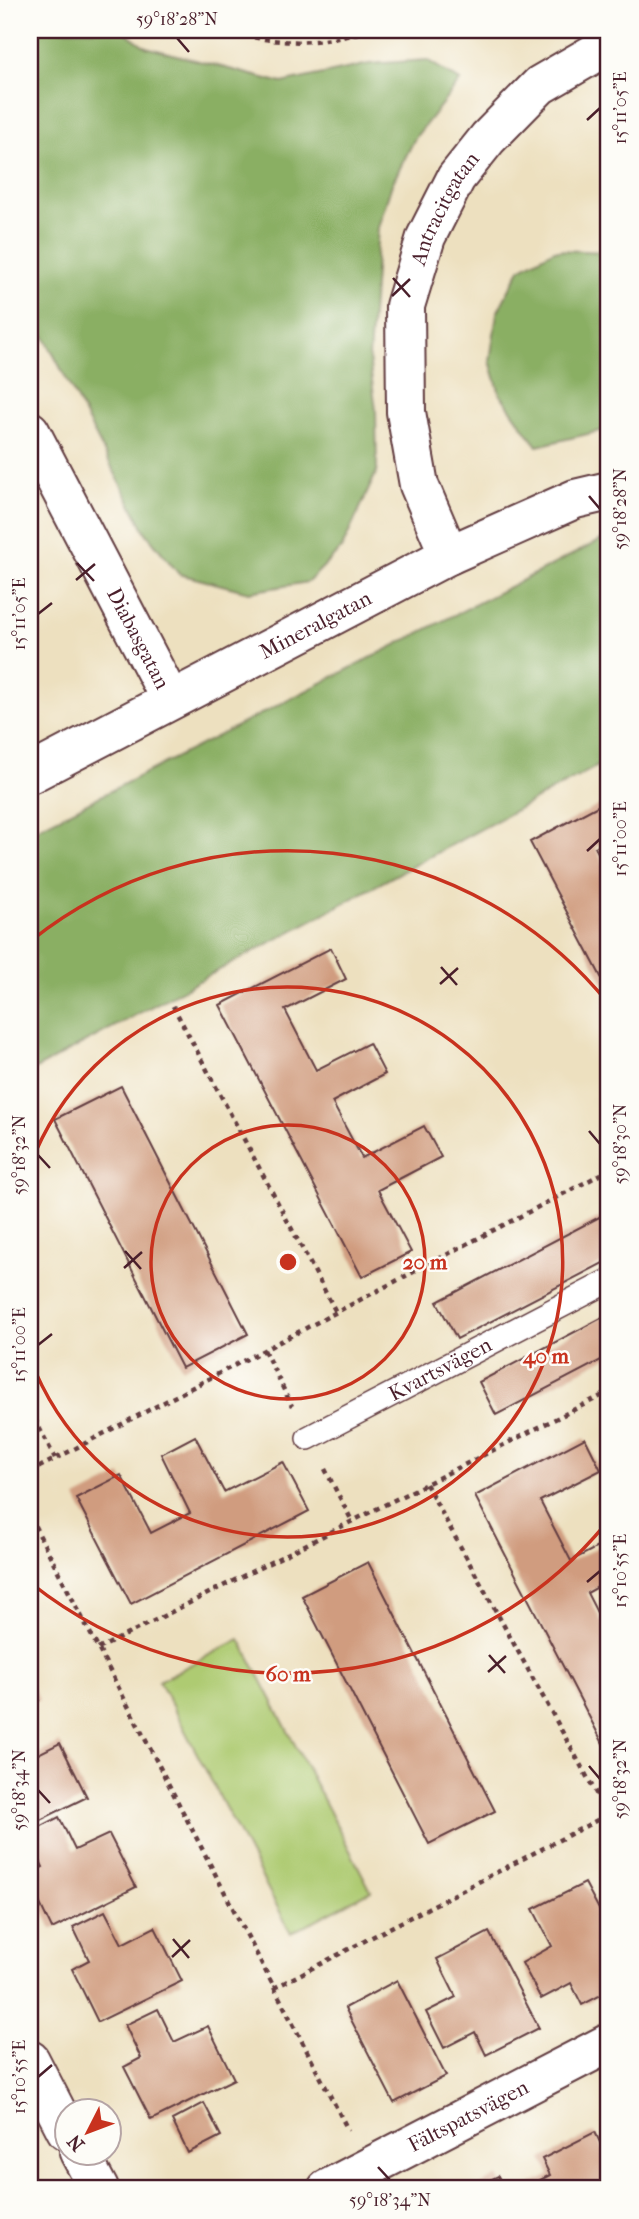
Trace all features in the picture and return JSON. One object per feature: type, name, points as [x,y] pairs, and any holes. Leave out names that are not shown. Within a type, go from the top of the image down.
[{"type":"street","name":"Antracitgatan","points":[[449,555],[419,485],[406,412],[405,306],[426,237],[456,178],[488,138],[540,85],[609,45]]},
{"type":"street","name":"Diabasgatan","points":[[30,431],[170,699]]},
{"type":"street","name":"Mineralgatan","points":[[30,774],[449,555],[575,499],[609,491]]},
{"type":"street","name":"Fältspatsvägen","points":[[327,2189],[609,2043]]},
{"type":"street","points":[[30,2060],[52,2103]]},
{"type":"street","points":[[87,2166],[99,2189]]},
{"type":"lane","name":"Kvartsvägen","points":[[309,1438],[609,1281]]},
{"type":"path","points":[[225,30],[268,40],[305,44],[368,30]]},
{"type":"path","points":[[173,1006],[336,1312]]},
{"type":"path","points":[[30,1472],[609,1170]]},
{"type":"path","points":[[98,1649],[609,1392]]},
{"type":"path","points":[[30,1410],[55,1458]]},
{"type":"path","points":[[274,1988],[608,1814],[426,1484]]},
{"type":"path","points":[[30,1517],[368,2168]]},
{"type":"green space","points":[[30,30],[122,30],[146,47],[282,83],[369,64],[427,60],[460,81],[415,138],[392,184],[378,228],[369,358],[376,410],[377,471],[342,548],[308,582],[249,592],[179,574],[146,533],[30,309]]},
{"type":"green space","points":[[554,250],[609,252],[609,429],[537,446],[500,394],[490,361],[497,313],[520,269]]},
{"type":"green space","points":[[609,536],[609,760],[30,1072],[30,832]]},
{"type":"green space","points":[[240,1639],[371,1891],[291,1933],[159,1681]]},
{"type":"building","points":[[609,800],[609,840],[595,847],[609,874],[609,992],[530,842]]},
{"type":"building","points":[[331,948],[346,979],[285,1010],[316,1070],[369,1043],[385,1074],[332,1102],[362,1158],[424,1126],[441,1157],[378,1190],[411,1252],[362,1277],[220,1005]]},
{"type":"building","points":[[121,1086],[248,1334],[182,1368],[55,1119]]},
{"type":"building","points":[[609,1212],[609,1260],[457,1339],[437,1302]]},
{"type":"building","points":[[609,1314],[609,1356],[496,1415],[479,1382]]},
{"type":"building","points":[[195,1436],[224,1492],[283,1462],[309,1511],[131,1604],[76,1498],[121,1475],[151,1533],[190,1513],[161,1454]]},
{"type":"building","points":[[585,1438],[601,1470],[540,1501],[571,1561],[609,1541],[609,1581],[587,1593],[609,1636],[609,1755],[475,1496]]},
{"type":"building","points":[[368,1562],[495,1811],[429,1844],[302,1596]]},
{"type":"building","points":[[30,1682],[39,1700],[30,1705]]},
{"type":"building","points":[[60,1743],[87,1797],[30,1825],[30,1758]]},
{"type":"building","points":[[59,1817],[75,1850],[109,1834],[136,1887],[52,1929],[30,1883],[30,1873],[43,1867],[30,1840],[30,1832]]},
{"type":"building","points":[[585,1883],[609,1928],[609,1991],[582,2005],[571,1983],[541,1999],[522,1963],[552,1946],[533,1909]]},
{"type":"building","points":[[105,1911],[122,1944],[155,1927],[182,1981],[98,2022],[72,1969],[89,1960],[73,1927]]},
{"type":"building","points":[[489,1932],[539,2028],[486,2055],[475,2032],[444,2048],[426,2012],[456,1997],[437,1959]]},
{"type":"building","points":[[397,1980],[446,2076],[394,2103],[345,2008]]},
{"type":"building","points":[[158,2009],[174,2042],[208,2026],[234,2079],[151,2120],[124,2067],[141,2058],[125,2025]]},
{"type":"building","points":[[204,2103],[221,2136],[188,2153],[172,2120]]},
{"type":"building","points":[[595,2132],[609,2161],[609,2189],[523,2189],[550,2175],[542,2159]]},
{"type":"building","points":[[498,2176],[504,2189],[472,2189]]}]
